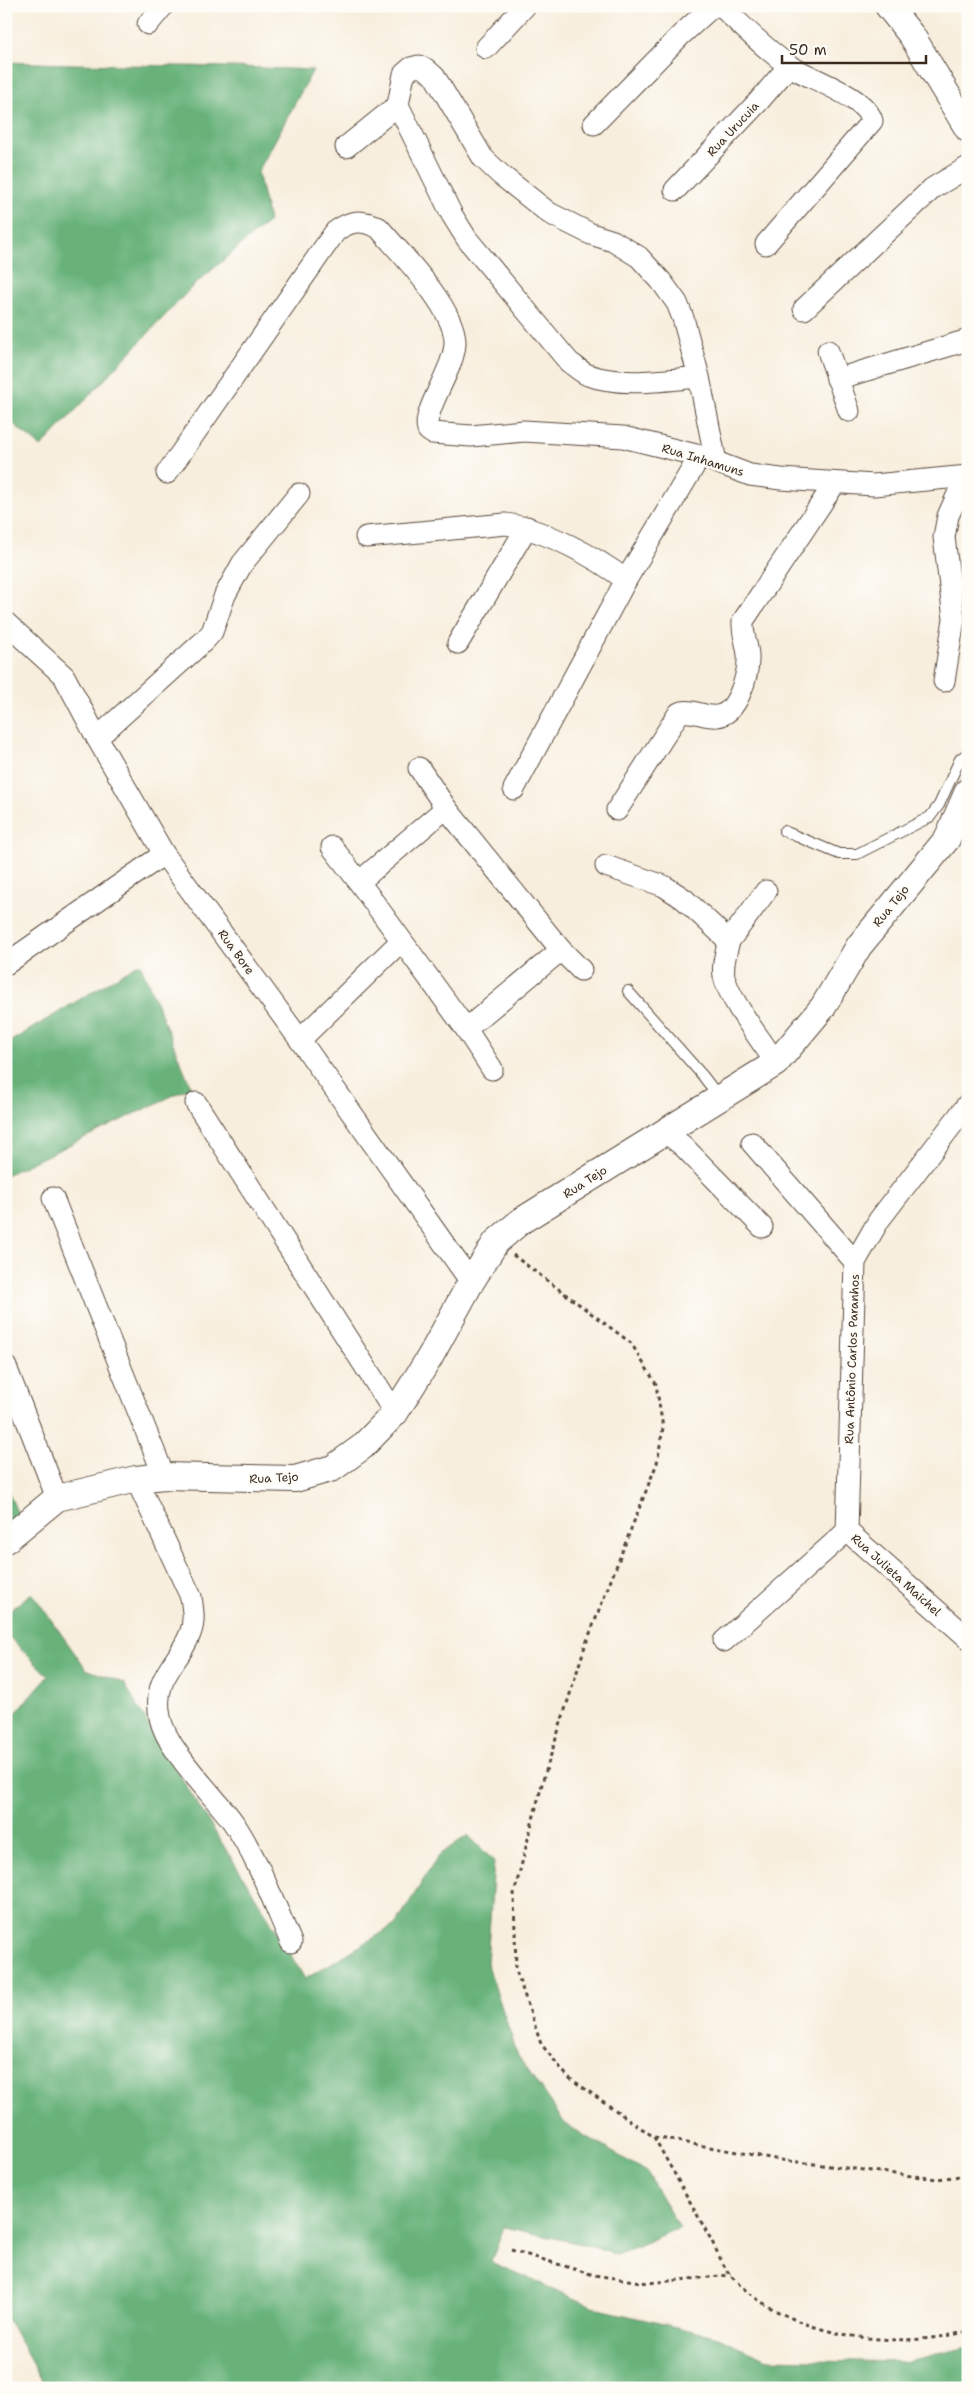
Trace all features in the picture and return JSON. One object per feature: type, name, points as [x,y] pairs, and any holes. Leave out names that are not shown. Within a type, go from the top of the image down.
[{"type":"street","points":[[148,24],[163,6]]},
{"type":"street","points":[[486,48],[525,6]]},
{"type":"street","points":[[594,124],[681,34],[713,6]]},
{"type":"street","points":[[721,6],[789,66],[840,91],[869,114],[872,121],[871,125],[766,244]]},
{"type":"street","points":[[888,6],[912,36],[968,129]]},
{"type":"street","points":[[514,790],[626,580],[708,459],[699,377],[677,303],[662,281],[639,257],[613,241],[591,234],[549,213],[482,158],[435,76],[419,66],[412,68],[404,74],[398,105],[452,216],[467,239],[568,362],[586,374],[608,380],[635,382],[699,377]]},
{"type":"street","name":"Rua Urucuia","points":[[675,190],[759,101],[789,66]]},
{"type":"street","points":[[346,147],[398,105]]},
{"type":"street","points":[[804,309],[933,188],[968,167]]},
{"type":"street","name":"Rua Inhamuns","points":[[166,473],[335,232],[346,223],[359,221],[368,222],[379,228],[441,304],[452,325],[455,340],[453,361],[426,419],[428,430],[438,435],[471,436],[524,431],[623,438],[708,459],[750,475],[835,483],[874,486],[967,476]]},
{"type":"street","points":[[837,379],[968,340]]},
{"type":"street","points":[[828,351],[849,411]]},
{"type":"street","points":[[944,681],[954,619],[944,536],[945,525],[967,476]]},
{"type":"street","points":[[617,810],[679,712],[688,711],[718,716],[725,714],[739,696],[746,675],[748,655],[742,629],[743,621],[835,483]]},
{"type":"street","points":[[97,738],[206,640],[212,632],[225,595],[242,564],[299,494]]},
{"type":"street","points":[[366,537],[506,524],[527,527],[604,564],[626,580]]},
{"type":"street","points":[[458,643],[527,527]]},
{"type":"street","name":"Rua Bore","points":[[6,623],[64,676],[97,738],[164,854],[300,1040],[471,1282]]},
{"type":"street","points":[[419,768],[446,808],[561,950],[581,970]]},
{"type":"street","name":"Rua Tejo","points":[[6,1540],[57,1498],[136,1479],[164,1476],[246,1479],[296,1478],[333,1468],[362,1447],[395,1413],[430,1357],[471,1282],[496,1242],[521,1221],[776,1063],[823,1008],[859,946],[947,839],[968,791]]},
{"type":"street","points":[[359,882],[446,808]]},
{"type":"street","points":[[332,847],[359,882],[400,942],[466,1029],[492,1069]]},
{"type":"street","points":[[6,964],[164,854]]},
{"type":"street","points":[[606,866],[664,886],[684,899],[729,942]]},
{"type":"street","points":[[766,891],[729,942],[723,962],[724,977],[734,998],[776,1063]]},
{"type":"street","points":[[300,1040],[400,942]]},
{"type":"street","points":[[466,1029],[561,950]]},
{"type":"street","points":[[196,1103],[395,1413]]},
{"type":"street","name":"Rua Antônio Carlos Paranhos","points":[[847,1531],[856,1262],[879,1220],[965,1114]]},
{"type":"street","points":[[664,1131],[683,1146],[762,1227]]},
{"type":"street","points":[[752,1143],[856,1262]]},
{"type":"street","points":[[53,1198],[164,1476]]},
{"type":"street","points":[[6,1367],[57,1498]]},
{"type":"street","points":[[136,1479],[190,1597],[194,1617],[190,1634],[164,1675],[158,1701],[160,1719],[169,1741],[232,1822],[253,1856],[292,1942]]},
{"type":"street","points":[[724,1641],[847,1531]]},
{"type":"street","name":"Rua Julieta Maichel","points":[[847,1531],[968,1638]]},
{"type":"lane","points":[[784,831],[838,854],[857,854],[930,817],[939,806],[960,759],[968,753]]},
{"type":"lane","points":[[628,991],[703,1076],[719,1097]]},
{"type":"path","points":[[496,1242],[631,1343],[656,1384],[663,1428],[657,1463],[585,1646],[543,1780],[514,1894],[516,1970],[541,2044],[568,2078],[654,2136],[781,2160],[937,2179],[968,2175]]},
{"type":"path","points":[[654,2136],[731,2275],[762,2302],[792,2318],[841,2335],[888,2339],[941,2339],[968,2331]]},
{"type":"path","points":[[511,2250],[594,2275],[648,2283],[731,2275]]},
{"type":"green space","points":[[6,62],[313,70],[258,172],[269,221],[191,288],[41,447],[6,418]]},
{"type":"green space","points":[[140,963],[191,1087],[6,1175],[6,1044]]},
{"type":"green space","points":[[6,1486],[20,1519],[6,1530]]},
{"type":"green space","points":[[32,1593],[86,1669],[124,1683],[305,1979],[395,1925],[439,1855],[468,1835],[494,1861],[487,1963],[518,2056],[566,2125],[647,2172],[679,2228],[617,2255],[586,2245],[504,2227],[491,2262],[599,2309],[715,2336],[767,2359],[904,2362],[968,2347],[968,2388],[32,2388],[43,2382],[6,2317],[6,1724],[48,1676],[6,1634],[6,1613]]}]
